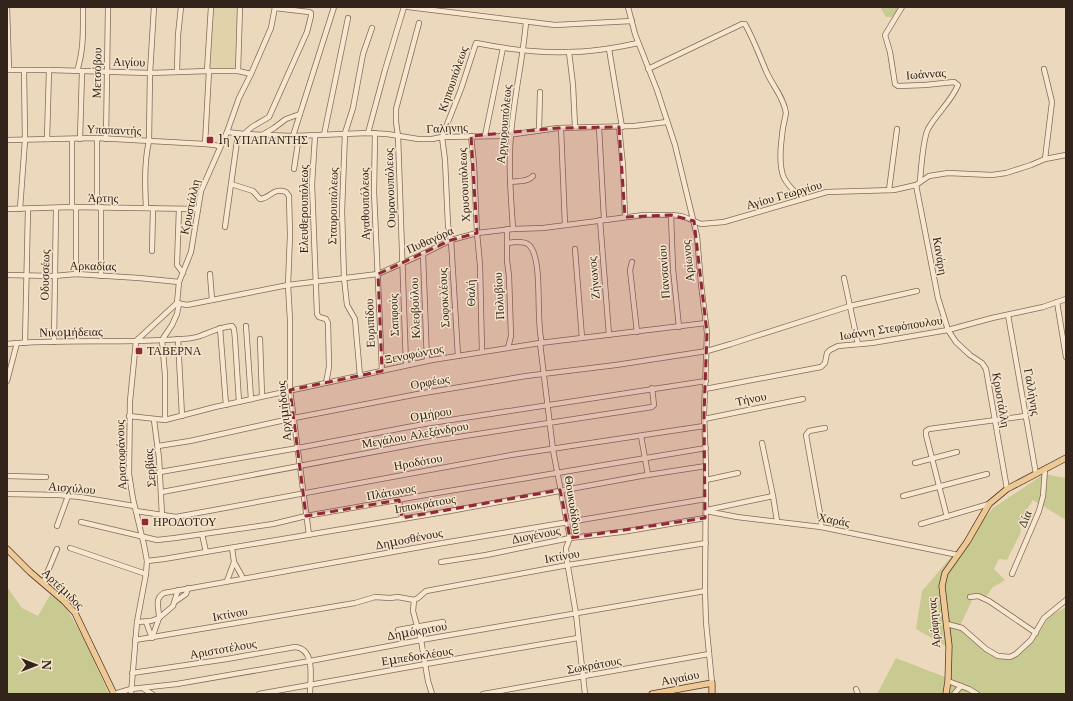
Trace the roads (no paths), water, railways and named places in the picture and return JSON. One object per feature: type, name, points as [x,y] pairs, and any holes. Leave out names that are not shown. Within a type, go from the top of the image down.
[{"type":"main road","name":"Αράφηνας","points":[[946,694],[948,681],[948,646],[942,583],[945,573],[958,555],[989,504],[1007,489],[1066,458]]},
{"type":"main road","name":"Αρτέμιδος","points":[[7,549],[75,613],[114,694]]},
{"type":"main road","name":"Αιγαίου","points":[[652,694],[712,683]]},
{"type":"main road","points":[[712,683],[712,694]]},
{"type":"street","points":[[7,7],[8,70]]},
{"type":"street","points":[[80,139],[79,71],[82,44],[83,7]]},
{"type":"street","name":"Μετσόβου","points":[[106,139],[108,7]]},
{"type":"street","points":[[146,208],[145,174],[147,151],[150,141],[149,82],[154,7]]},
{"type":"street","points":[[177,71],[178,35],[181,7]]},
{"type":"street","points":[[205,144],[211,7]]},
{"type":"street","points":[[238,71],[240,7]]},
{"type":"street","points":[[244,134],[252,127],[269,118],[307,32],[312,16],[309,12],[275,7]]},
{"type":"street","name":"Κρυστάλλη","points":[[162,340],[177,314],[179,282],[191,252],[201,191],[204,182],[227,132],[239,98],[271,28],[275,7]]},
{"type":"street","points":[[293,136],[334,7]]},
{"type":"street","points":[[368,132],[404,7]]},
{"type":"street","points":[[408,7],[555,25],[632,21]]},
{"type":"street","name":"Αρίωνος","points":[[628,7],[638,43],[675,145],[697,236],[706,323],[707,350],[704,419],[706,448],[705,591],[712,683]]},
{"type":"street","name":"Ιωάννας","points":[[902,7],[885,35],[890,52],[895,84],[898,86],[954,82],[958,85],[952,96],[930,125],[926,134],[920,181]]},
{"type":"street","points":[[324,135],[348,18]]},
{"type":"street","name":"Αργυρουπόλεως","points":[[513,228],[510,182],[511,134],[526,22]]},
{"type":"street","name":"Ουρανουπόλεως","points":[[403,263],[396,109],[419,23]]},
{"type":"street","points":[[648,70],[742,24],[745,24],[785,106],[786,113],[780,154],[783,176],[789,186],[802,199]]},
{"type":"street","name":"Σταυρουπόλεως","points":[[360,376],[356,320],[347,305],[344,278],[342,211],[345,133],[356,96],[363,54],[372,28]]},
{"type":"street","name":"Κηπουπόλεως","points":[[451,240],[448,225],[445,160],[442,137],[461,89],[476,43],[502,48]]},
{"type":"street","points":[[485,136],[502,48],[569,52],[609,49],[638,43]]},
{"type":"street","points":[[609,49],[621,127],[625,217]]},
{"type":"street","points":[[569,52],[573,85],[575,127]]},
{"type":"street","points":[[1044,69],[1052,102],[1045,159]]},
{"type":"street","name":"Αιγίου","points":[[8,70],[150,73],[208,70],[238,71],[251,74]]},
{"type":"street","points":[[20,209],[25,140],[24,70]]},
{"type":"street","points":[[47,139],[49,70]]},
{"type":"street","points":[[149,82],[158,72]]},
{"type":"street","points":[[539,130],[540,92]]},
{"type":"street","points":[[262,135],[286,119],[300,114]]},
{"type":"street","name":"Γαλήνης","points":[[227,132],[238,134],[315,136],[368,132],[418,139],[432,139],[442,137],[511,134],[575,127],[621,127],[667,122]]},
{"type":"street","name":"Ζήνωνος","points":[[599,127],[602,220],[609,334]]},
{"type":"street","points":[[561,128],[565,225]]},
{"type":"street","points":[[890,190],[897,129]]},
{"type":"street","name":"Αγαθουπόλεως","points":[[375,133],[374,192],[378,274]]},
{"type":"street","points":[[225,227],[238,134]]},
{"type":"street","points":[[294,169],[300,136]]},
{"type":"street","name":"Ελευθερουπόλεως","points":[[315,136],[312,184],[315,282],[317,314],[319,317],[326,319],[328,323],[329,367],[326,383]]},
{"type":"street","name":"Χρυσουπόλεως","points":[[471,136],[474,164],[477,232]]},
{"type":"street","points":[[97,138],[101,276]]},
{"type":"street","name":"Υπαπαντής","points":[[7,140],[97,138],[205,144],[220,147]]},
{"type":"street","points":[[72,139],[76,274]]},
{"type":"street","points":[[916,185],[929,176],[948,173],[992,175],[1006,173],[1045,159],[1066,155]]},
{"type":"street","points":[[510,182],[530,180],[533,176]]},
{"type":"street","name":"Αρχιμήδους","points":[[231,184],[253,191],[260,199],[265,198],[271,193],[280,191],[286,192],[289,198],[290,235],[288,285],[290,320],[290,390],[309,535]]},
{"type":"street","name":"Αγίου Γεωργίου","points":[[694,221],[704,224],[724,222],[827,192],[890,190],[916,185]]},
{"type":"street","name":"Κανάρη","points":[[916,185],[938,298],[948,330]]},
{"type":"street","name":"Άρτης","points":[[7,209],[74,207],[198,209]]},
{"type":"street","name":"Οδυσσέως","points":[[54,342],[56,208]]},
{"type":"street","points":[[152,251],[153,208]]},
{"type":"street","points":[[25,343],[28,209]]},
{"type":"street","points":[[179,209],[177,265],[183,274]]},
{"type":"street","name":"Πυθαγόρα","points":[[178,303],[187,305],[288,285],[378,274],[451,240],[477,232],[513,228],[543,228],[644,215],[671,215],[688,218],[694,221]]},
{"type":"street","name":"Πανσανίου","points":[[671,215],[673,269],[679,327]]},
{"type":"street","name":"Πολυβίου","points":[[507,229],[511,336],[508,348]]},
{"type":"street","name":"Θαλή","points":[[477,232],[480,265],[482,352]]},
{"type":"street","name":"Σοφοκλέους","points":[[451,240],[458,356]]},
{"type":"street","name":"Θουκυδίδου","points":[[508,243],[525,243],[530,246],[536,261],[539,330],[543,374],[553,450],[570,538],[566,548],[576,614],[585,694]]},
{"type":"street","points":[[575,249],[582,338]]},
{"type":"street","name":"Κλεοβούλου","points":[[423,254],[427,361]]},
{"type":"street","points":[[632,262],[630,270],[637,332]]},
{"type":"street","name":"Σαπφούς","points":[[403,263],[406,365]]},
{"type":"street","name":"Αρκαδίας","points":[[7,275],[54,276],[76,274],[179,282]]},
{"type":"street","points":[[210,274],[212,300]]},
{"type":"street","name":"Ευριπίδου","points":[[378,274],[382,371]]},
{"type":"street","points":[[844,278],[858,344]]},
{"type":"street","name":"Ορφέως","points":[[158,446],[190,441],[294,418],[418,394],[707,350],[738,342],[850,306],[917,291]]},
{"type":"street","name":"Ιωάννη Στεφόπουλου","points":[[706,389],[821,367],[827,353],[833,347],[948,330],[1043,307],[1066,299]]},
{"type":"street","points":[[1057,302],[1066,357]]},
{"type":"street","points":[[136,341],[178,303]]},
{"type":"street","name":"Γαλλήνης","points":[[1008,315],[1036,474]]},
{"type":"street","name":"Ξενοφώντος","points":[[129,416],[154,420],[166,420],[262,396],[427,361],[541,343],[706,323]]},
{"type":"street","name":"Νικομήδειας","points":[[7,344],[178,339],[198,337],[211,330],[229,326],[233,327],[239,402]]},
{"type":"street","points":[[246,326],[252,399]]},
{"type":"street","points":[[220,328],[226,405]]},
{"type":"street","name":"Κρυστάλλη","points":[[948,330],[956,342],[970,355],[982,363],[986,369],[1007,489]]},
{"type":"street","points":[[178,339],[182,416]]},
{"type":"street","points":[[260,339],[262,396]]},
{"type":"street","points":[[162,340],[166,420]]},
{"type":"street","name":"Αριστοφάνους","points":[[131,692],[135,640],[147,561],[129,474],[129,416],[136,341]]},
{"type":"street","points":[[7,381],[17,343]]},
{"type":"street","name":"Ομήρου","points":[[160,472],[424,424],[652,388],[706,381]]},
{"type":"street","name":"Μεγάλου Αλεξάνδρου","points":[[162,492],[426,442],[652,407],[655,403],[652,388]]},
{"type":"street","name":"Τήνου","points":[[704,419],[803,399]]},
{"type":"street","points":[[947,517],[926,432],[929,429],[1025,416]]},
{"type":"street","name":"Σερβίας","points":[[154,420],[162,492],[162,515]]},
{"type":"street","name":"Ηροδότου","points":[[135,508],[176,517],[504,457],[704,426]]},
{"type":"street","points":[[821,527],[821,519],[806,435],[808,432],[825,428]]},
{"type":"street","points":[[641,436],[648,475]]},
{"type":"street","points":[[762,443],[777,521]]},
{"type":"street","name":"Πλάτωνος","points":[[81,522],[157,540],[273,524],[306,516],[706,448]]},
{"type":"street","points":[[915,462],[956,452]]},
{"type":"street","name":"Ιπποκράτους","points":[[147,561],[309,535],[560,490],[706,466]]},
{"type":"street","name":"Δία","points":[[1012,574],[1039,510],[1043,496],[1045,469]]},
{"type":"street","points":[[706,480],[738,473]]},
{"type":"street","points":[[903,496],[987,474]]},
{"type":"street","points":[[7,476],[46,477]]},
{"type":"street","name":"Αισχύλου","points":[[7,494],[68,496],[135,508]]},
{"type":"street","points":[[57,526],[68,496]]},
{"type":"street","points":[[706,511],[773,496]]},
{"type":"street","name":"Δημοσθένους","points":[[158,618],[158,598],[164,593],[243,578],[706,499]]},
{"type":"street","points":[[399,500],[402,518]]},
{"type":"street","points":[[921,524],[989,504]]},
{"type":"street","name":"Χαράς","points":[[706,511],[821,527],[958,555]]},
{"type":"street","name":"Διογένους","points":[[441,562],[486,555],[570,538],[705,520]]},
{"type":"street","points":[[202,534],[206,552]]},
{"type":"street","name":"Ικτίνου","points":[[135,640],[356,603],[375,597],[398,597],[414,600],[423,592],[430,590],[568,565],[706,543]]},
{"type":"street","points":[[70,548],[146,574]]},
{"type":"street","points":[[232,548],[234,562],[243,578]]},
{"type":"street","points":[[43,583],[57,549]]},
{"type":"street","points":[[227,581],[234,562]]},
{"type":"street","points":[[176,601],[186,594],[188,588]]},
{"type":"street","points":[[138,622],[155,620],[171,609],[176,601],[178,590]]},
{"type":"street","name":"Δημόκριτου","points":[[114,694],[705,591]]},
{"type":"street","points":[[970,597],[978,596],[989,601],[1036,633]]},
{"type":"street","points":[[414,600],[413,610],[432,694]]},
{"type":"street","points":[[947,624],[962,628],[986,649],[1002,657],[1016,654],[1031,640],[1044,618],[1066,600]]},
{"type":"street","points":[[152,638],[158,618]]},
{"type":"street","points":[[146,622],[152,638]]},
{"type":"street","points":[[398,630],[443,622]]},
{"type":"street","name":"Εμπεδοκλέους","points":[[259,694],[578,638]]},
{"type":"street","name":"Αριστοτέλους","points":[[132,673],[200,664],[295,647],[304,649],[307,652],[310,661]]},
{"type":"street","name":"Σωκράτους","points":[[483,694],[709,654]]},
{"type":"street","points":[[310,661],[310,694]]},
{"type":"street","points":[[948,681],[977,694]]},
{"type":"street","points":[[954,694],[961,686]]},
{"type":"street","points":[[143,688],[152,694]]},
{"type":"place","name":"1η ΥΠΑΠΑΝΤΗΣ","points":[[210,140]]},
{"type":"place","name":"ΤΑΒΕΡΝΑ","points":[[139,351]]},
{"type":"place","name":"ΗΡΟΔΟΤΟΥ","points":[[145,522]]}]
